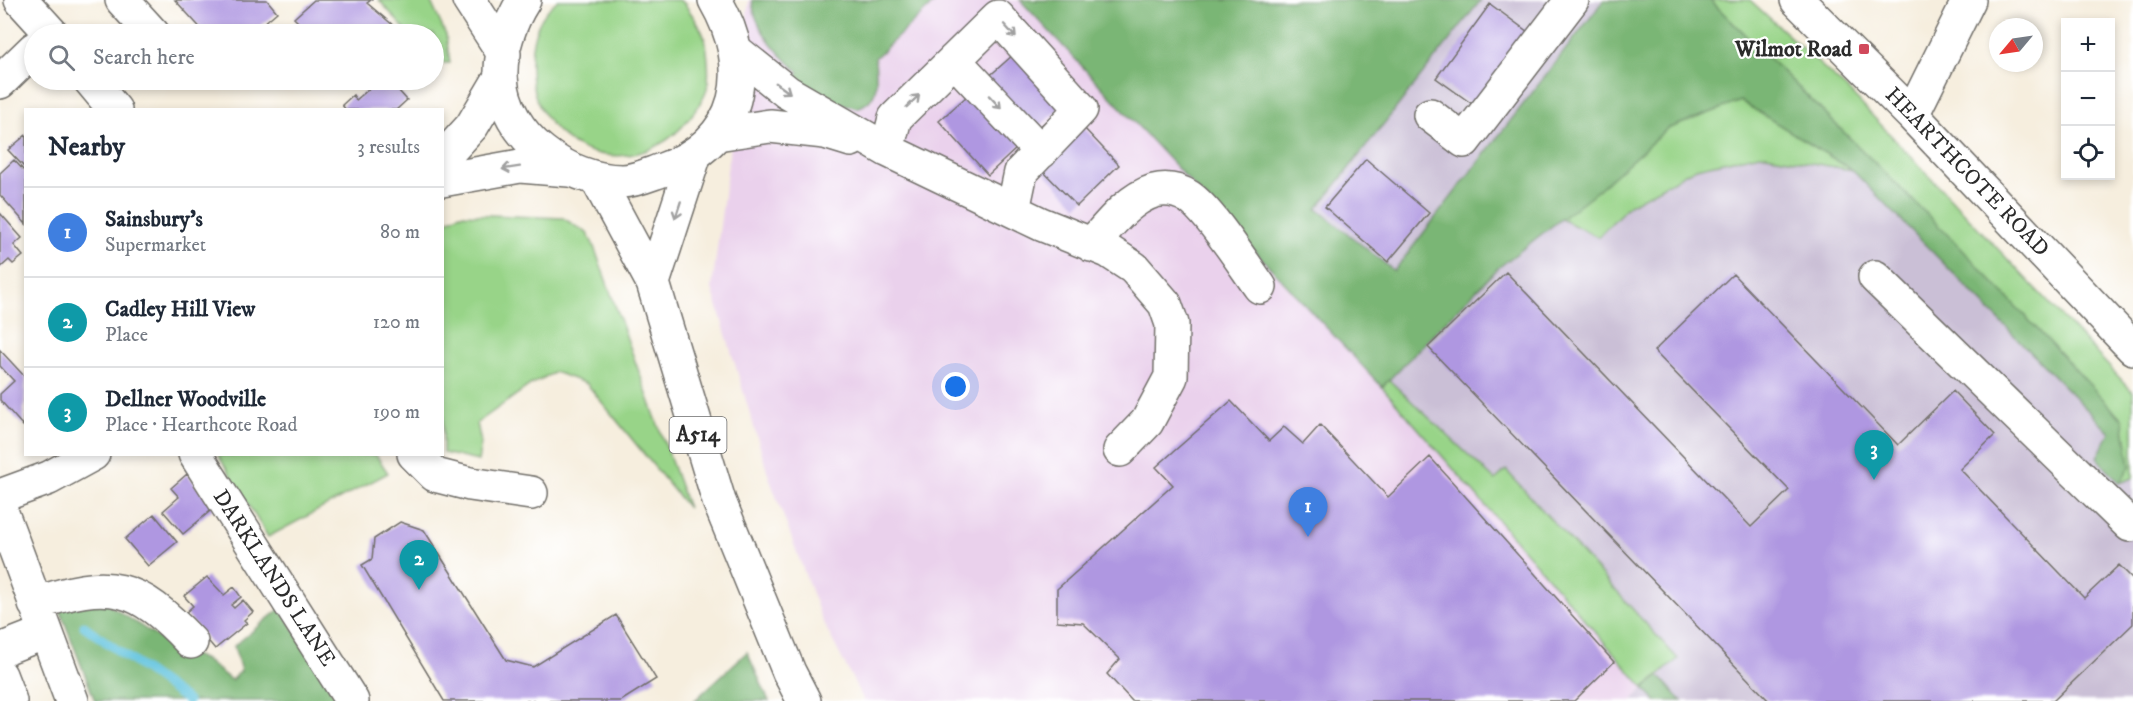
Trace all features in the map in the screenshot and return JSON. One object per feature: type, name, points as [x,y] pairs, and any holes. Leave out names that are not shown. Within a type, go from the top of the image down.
[{"type":"street","points":[[21,0],[37,24]]},
{"type":"street","points":[[122,0],[144,24]]},
{"type":"street","points":[[469,0],[503,66],[510,110],[525,134],[545,155],[583,174]]},
{"type":"street","points":[[444,157],[472,126],[503,66],[511,21],[524,0]]},
{"type":"street","points":[[653,283],[706,144],[731,109],[739,82],[737,52],[729,25],[715,0]]},
{"type":"street","points":[[1430,115],[1464,141],[1572,0]]},
{"type":"street","name":"HEARTHCOTE ROAD","points":[[1797,0],[1912,115],[2133,348]]},
{"type":"street","points":[[1912,115],[1970,0]]},
{"type":"street","points":[[887,150],[895,118],[998,17],[1081,109],[1021,172],[1013,210]]},
{"type":"street","points":[[737,52],[787,92],[887,150],[1013,210],[1108,251],[1134,268],[1165,304],[1172,324],[1171,377],[1147,422],[1120,450]]},
{"type":"street","points":[[0,82],[24,60]]},
{"type":"street","points":[[954,60],[1041,152]]},
{"type":"street","points":[[444,180],[520,166],[625,181],[674,166],[706,144],[770,126],[825,132],[887,150]]},
{"type":"street","name":"A514","points":[[583,174],[653,283],[719,501],[766,617],[804,701]]},
{"type":"street","points":[[1091,245],[1119,213],[1153,192],[1172,189],[1190,198],[1220,232],[1260,287]]},
{"type":"street","points":[[1875,277],[2130,525],[2133,523]]},
{"type":"street","points":[[0,496],[48,478],[89,456]]},
{"type":"street","name":"DARKLANDS LANE","points":[[196,456],[352,701]]},
{"type":"street","points":[[416,456],[435,475],[470,484],[531,493]]},
{"type":"street","points":[[0,508],[72,701]]},
{"type":"street","points":[[0,650],[41,618],[69,592],[101,587],[133,594],[164,613],[191,642]]},
{"type":"street","points":[[0,675],[10,701]]},
{"type":"shaded area","points":[[749,0],[1020,0],[1348,348],[1644,688],[1631,701],[864,701],[822,620],[770,480],[712,288]]},
{"type":"shaded area","points":[[1481,0],[1750,0],[1850,92],[2133,392],[2133,701],[1631,701],[1644,688],[1348,348],[1394,271],[1317,210]]},
{"type":"green space","points":[[379,0],[430,0],[441,24],[400,24]]},
{"type":"green space","points":[[558,0],[679,0],[684,3],[705,38],[708,78],[707,89],[702,101],[674,135],[657,146],[639,153],[620,156],[583,149],[566,139],[551,124],[536,98],[531,76],[531,59],[533,40],[540,22],[544,14]]},
{"type":"green space","points":[[752,0],[932,0],[934,3],[875,58],[876,88],[874,94],[870,100],[857,108],[829,100],[794,80],[799,72],[775,49],[762,31]]},
{"type":"green space","points":[[1020,0],[1481,0],[1317,209],[1394,271],[1604,0],[1710,0],[1961,248],[2123,420],[2130,467],[2120,483],[2097,457],[2110,433],[1852,170],[1741,101],[1667,129],[1597,191],[1498,268],[1382,387]]},
{"type":"green space","points":[[1710,0],[1750,0],[1850,92],[2133,392],[2133,478],[2120,483],[2130,467],[2123,420]]},
{"type":"green space","points":[[444,31],[446,35],[450,63],[444,63]]},
{"type":"green space","points":[[1741,101],[1852,170],[1760,154],[1696,168],[1629,205],[1598,237],[1561,219],[1667,129]]},
{"type":"green space","points":[[460,214],[563,218],[587,233],[593,244],[688,508],[587,384],[555,372],[530,385],[477,423],[481,443],[478,461],[444,453],[444,222]]},
{"type":"green space","points":[[1389,380],[1495,480],[1506,470],[1678,659],[1644,688],[1382,387]]},
{"type":"green space","points":[[219,456],[377,456],[388,473],[268,537]]},
{"type":"green space","points":[[96,596],[162,640],[205,660],[231,680],[241,671],[234,646],[281,608],[338,701],[95,701],[58,605]]},
{"type":"green space","points":[[747,652],[769,701],[694,701]]},
{"type":"green space","points":[[1659,676],[1682,701],[1656,701],[1644,688]]},
{"type":"building","points":[[175,0],[267,0],[277,12],[263,24],[197,24]]},
{"type":"building","points":[[314,0],[371,0],[367,3],[392,24],[300,24],[294,18]]},
{"type":"building","points":[[1490,4],[1528,32],[1475,106],[1436,78]]},
{"type":"building","points":[[1032,38],[1079,90],[988,175],[939,121]]},
{"type":"building","points":[[368,90],[400,90],[407,100],[398,108],[344,108],[342,105],[353,95],[356,100]]},
{"type":"building","points":[[1083,127],[1119,165],[1077,206],[1040,168]]},
{"type":"building","points":[[24,137],[24,167],[8,150]]},
{"type":"building","points":[[1366,159],[1429,213],[1388,262],[1325,207]]},
{"type":"building","points":[[14,160],[24,171],[24,222],[0,195],[0,173]]},
{"type":"building","points":[[0,213],[22,238],[14,245],[23,256],[13,264],[9,260],[0,268]]},
{"type":"building","points":[[1506,272],[1751,527],[1789,490],[1654,351],[1733,274],[1898,445],[1953,391],[1995,435],[1960,469],[2084,598],[2119,565],[2133,579],[2133,624],[2053,701],[1769,701],[1428,347]]},
{"type":"building","points":[[0,350],[24,376],[23,426],[0,400],[0,394],[14,381],[0,366]]},
{"type":"building","points":[[1231,401],[1269,441],[1284,427],[1303,444],[1320,425],[1388,497],[1430,457],[1614,662],[1574,701],[1132,701],[1107,674],[1120,659],[1083,623],[1057,621],[1057,589],[1173,485],[1156,467]]},
{"type":"building","points":[[187,474],[215,507],[183,534],[163,511],[179,497],[171,488]]},
{"type":"building","points":[[154,514],[177,542],[148,566],[125,539]]},
{"type":"building","points":[[400,522],[424,530],[506,660],[533,667],[616,615],[656,679],[621,701],[444,701],[362,565],[372,559],[374,539]]},
{"type":"building","points":[[207,577],[224,595],[234,587],[241,597],[231,605],[234,608],[243,600],[253,612],[244,620],[247,623],[215,649],[185,613],[193,606],[184,596]]},
{"type":"waterway","points":[[84,626],[188,701]]},
{"type":"place","name":"Wilmot Road","points":[[1864,49]]},
{"type":"place","name":"Dellner Woodville","points":[[1874,480]]},
{"type":"place","name":"Sainsbury's","points":[[1308,537]]},
{"type":"place","name":"Cadley Hill View","points":[[419,590]]}]
